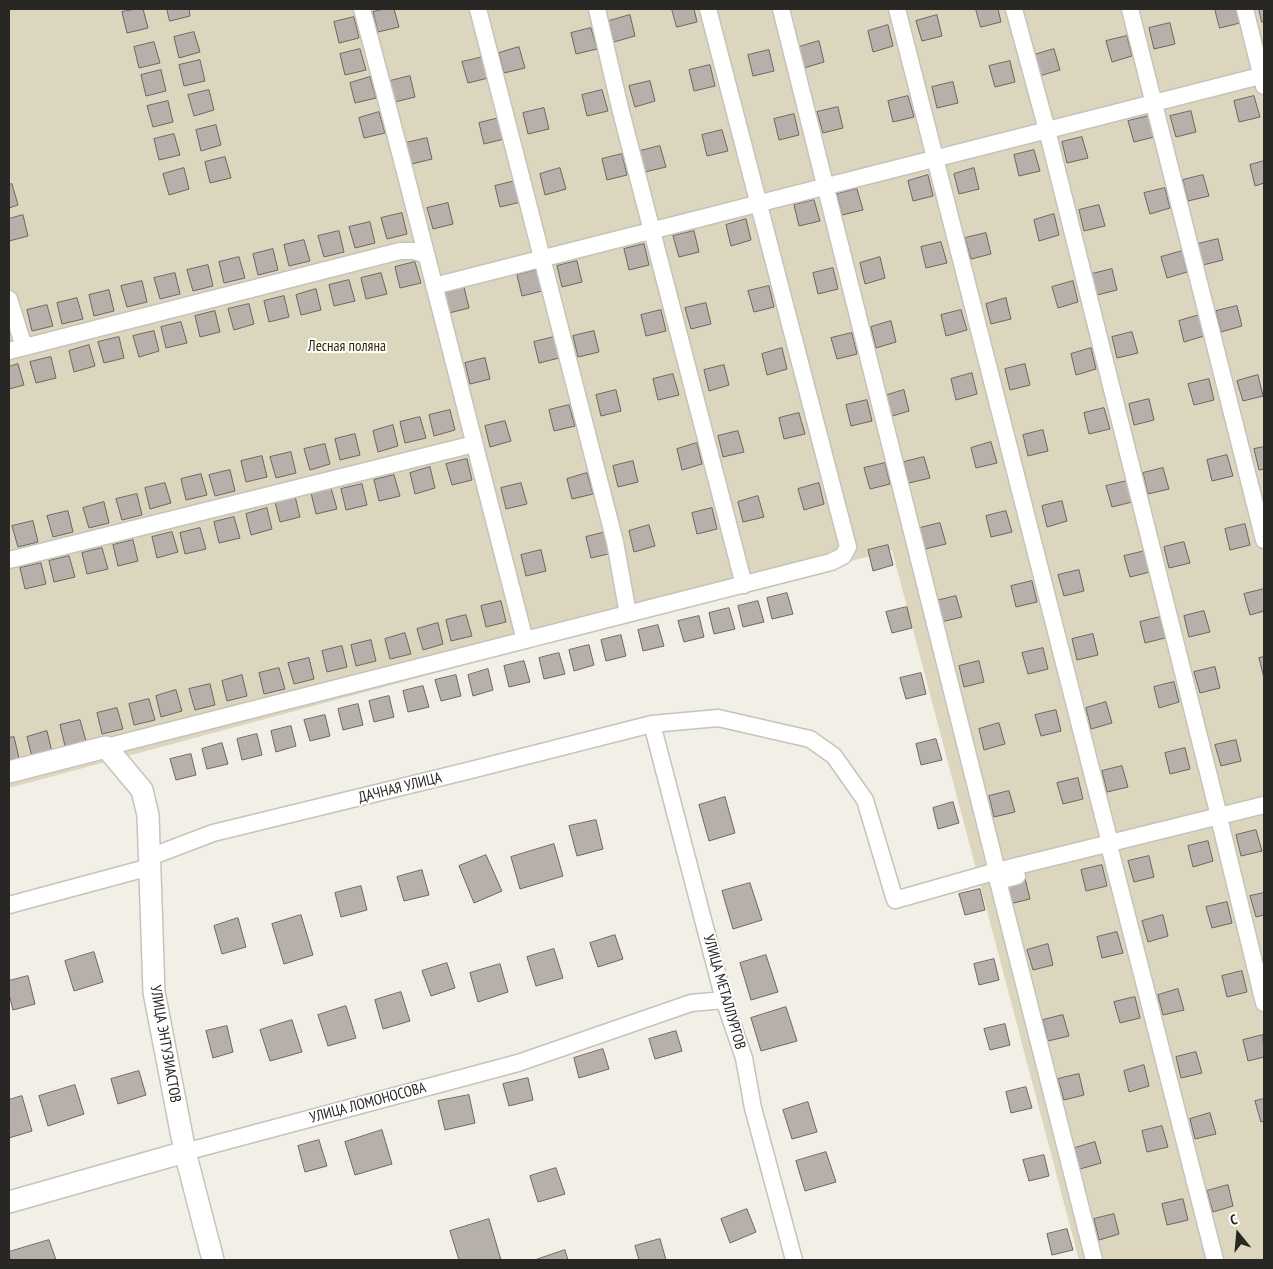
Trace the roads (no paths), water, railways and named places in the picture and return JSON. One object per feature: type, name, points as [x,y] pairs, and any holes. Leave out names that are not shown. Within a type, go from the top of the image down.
[{"type":"street","points":[[362,9],[525,640]]},
{"type":"street","points":[[478,9],[615,542],[628,614]]},
{"type":"street","points":[[597,9],[651,231],[744,585]]},
{"type":"street","points":[[9,772],[744,585],[831,562],[843,556],[848,547],[708,9]]},
{"type":"street","points":[[781,9],[997,871],[1111,848]]},
{"type":"street","points":[[897,9],[1215,1260]]},
{"type":"street","points":[[1014,9],[1047,130],[1264,1003]]},
{"type":"street","points":[[1130,9],[1264,540]]},
{"type":"street","points":[[434,286],[1154,103],[1263,79],[1245,9]]},
{"type":"street","points":[[9,299],[16,349],[400,251],[414,251],[426,255]]},
{"type":"street","points":[[9,560],[474,444]]},
{"type":"street","name":"ДАЧНАЯ УЛИЦА","points":[[9,905],[150,862],[212,833],[652,724],[718,718],[810,739],[834,756],[865,800],[895,900],[997,871]]},
{"type":"street","name":"УЛИЦА МЕТАЛЛУРГОВ","points":[[652,724],[724,1000],[744,1058],[753,1108],[794,1260]]},
{"type":"street","name":"УЛИЦА ЭНТУЗИАСТОВ","points":[[106,747],[142,790],[148,815],[154,992],[185,1152],[213,1260]]},
{"type":"street","points":[[1094,1260],[998,880],[1111,848],[1220,821],[1264,805]]},
{"type":"street","points":[[1220,821],[1264,815]]},
{"type":"street","name":"УЛИЦА ЛОМОНОСОВА","points":[[9,1202],[185,1152],[518,1063],[690,1003],[724,1000]]},
{"type":"park label","name":"Лесная поляна","points":[[347,347]]}]
